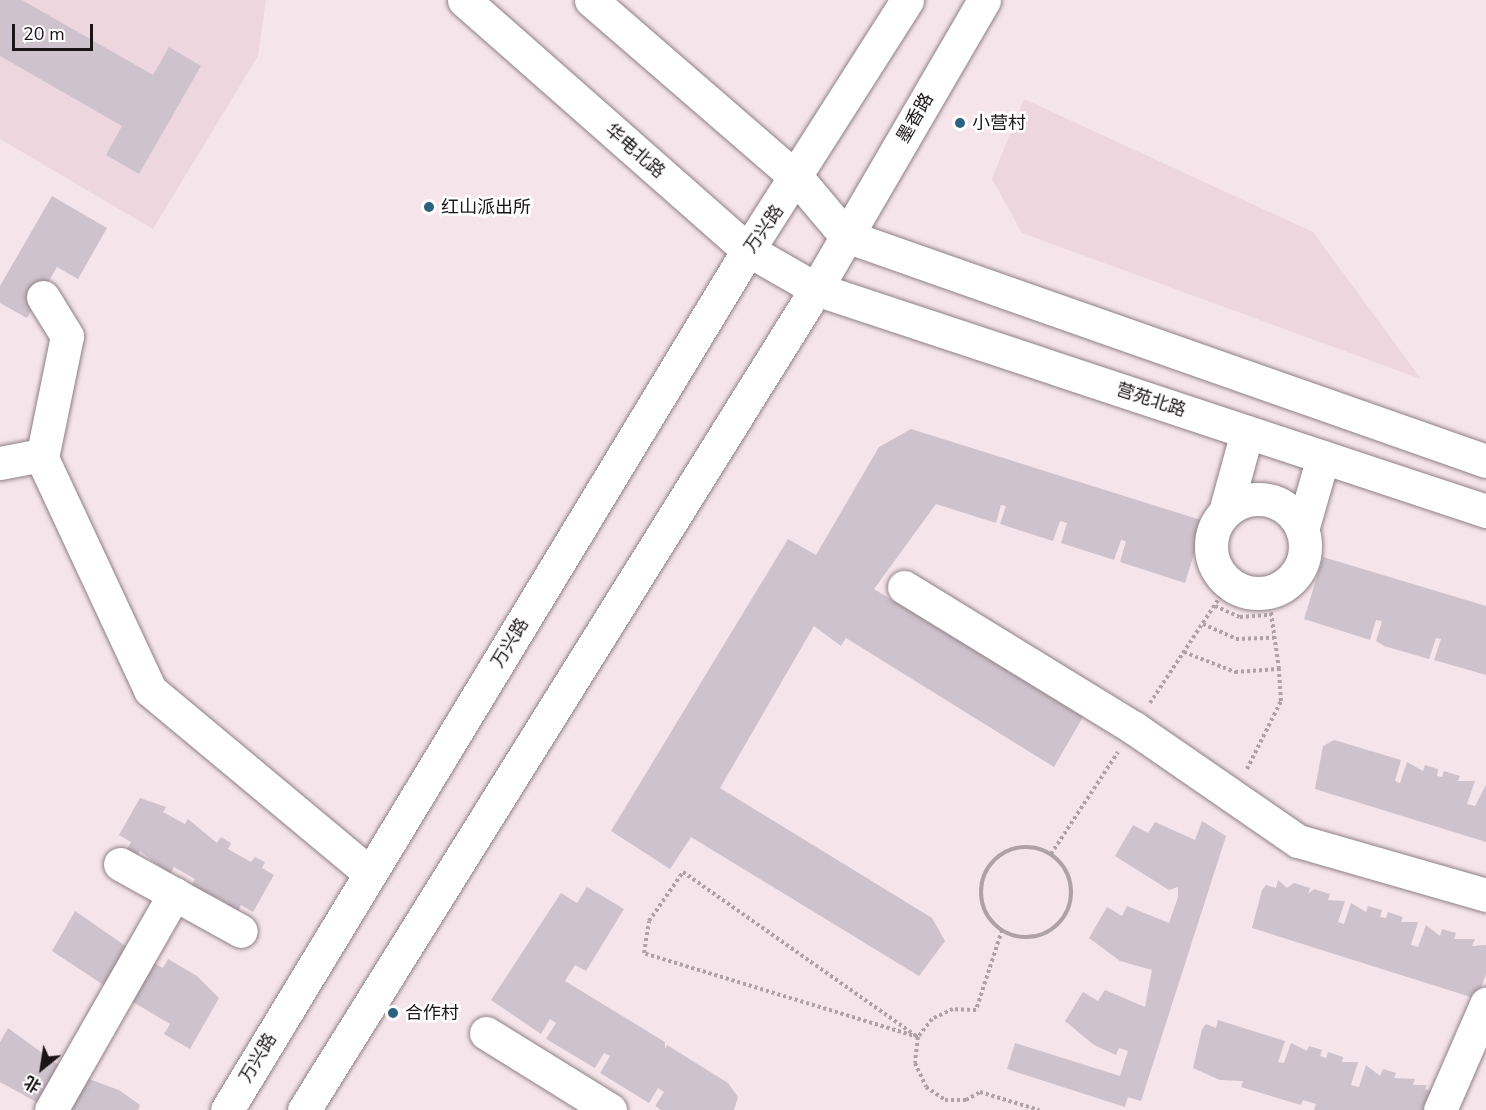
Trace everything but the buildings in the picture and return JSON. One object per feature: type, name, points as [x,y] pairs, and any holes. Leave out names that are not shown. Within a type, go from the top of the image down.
[{"type":"main road","name":"华电北路","points":[[464,0],[748,250],[816,289]]},
{"type":"main road","points":[[591,0],[798,179],[846,236],[1486,461]]},
{"type":"main road","points":[[798,179],[907,0]]},
{"type":"main road","name":"墨香路","points":[[816,289],[984,0]]},
{"type":"main road","name":"万兴路","points":[[227,1110],[748,250],[798,179]]},
{"type":"main road","points":[[304,1110],[816,289]]},
{"type":"main road","name":"营苑北路","points":[[816,289],[1486,511]]},
{"type":"main road","points":[[43,297],[67,336],[42,458],[150,690],[370,873]]},
{"type":"main road","points":[[1247,432],[1225,512],[1211,549],[1222,595],[1269,604],[1299,569],[1302,530],[1323,457]]},
{"type":"main road","points":[[0,463],[36,456]]},
{"type":"main road","points":[[1225,512],[1248,499],[1268,500],[1287,508],[1302,530]]},
{"type":"main road","points":[[904,586],[1134,728],[1298,841],[1486,895]]},
{"type":"main road","points":[[120,864],[241,931]]},
{"type":"main road","points":[[51,1110],[174,894]]},
{"type":"main road","points":[[1440,1110],[1486,1004]]},
{"type":"main road","points":[[486,1033],[610,1110]]},
{"type":"path","points":[[1051,854],[1222,595],[1240,617],[1269,604],[1279,669],[1281,701],[1233,796]]},
{"type":"path","points":[[1203,624],[1236,639],[1274,638]]},
{"type":"path","points":[[1184,652],[1235,672],[1279,669]]},
{"type":"path","points":[[1019,848],[1051,854],[1067,873],[1068,911],[1039,936],[1002,930],[981,899],[992,863],[1019,848]]},
{"type":"path","points":[[683,872],[918,1037],[644,953],[649,921],[683,872]]},
{"type":"path","points":[[1002,930],[976,1010],[942,1012],[918,1037],[915,1063],[936,1096],[955,1101],[980,1092],[1039,1110]]},
{"type":"shaded area","points":[[0,0],[266,0],[258,56],[153,229],[0,139]]},
{"type":"shaded area","points":[[1024,99],[1313,232],[1421,379],[1022,233],[992,179]]},
{"type":"place","name":"小营村","points":[[960,123]]},
{"type":"place","name":"红山派出所","points":[[429,207]]},
{"type":"place","name":"合作村","points":[[393,1013]]}]
